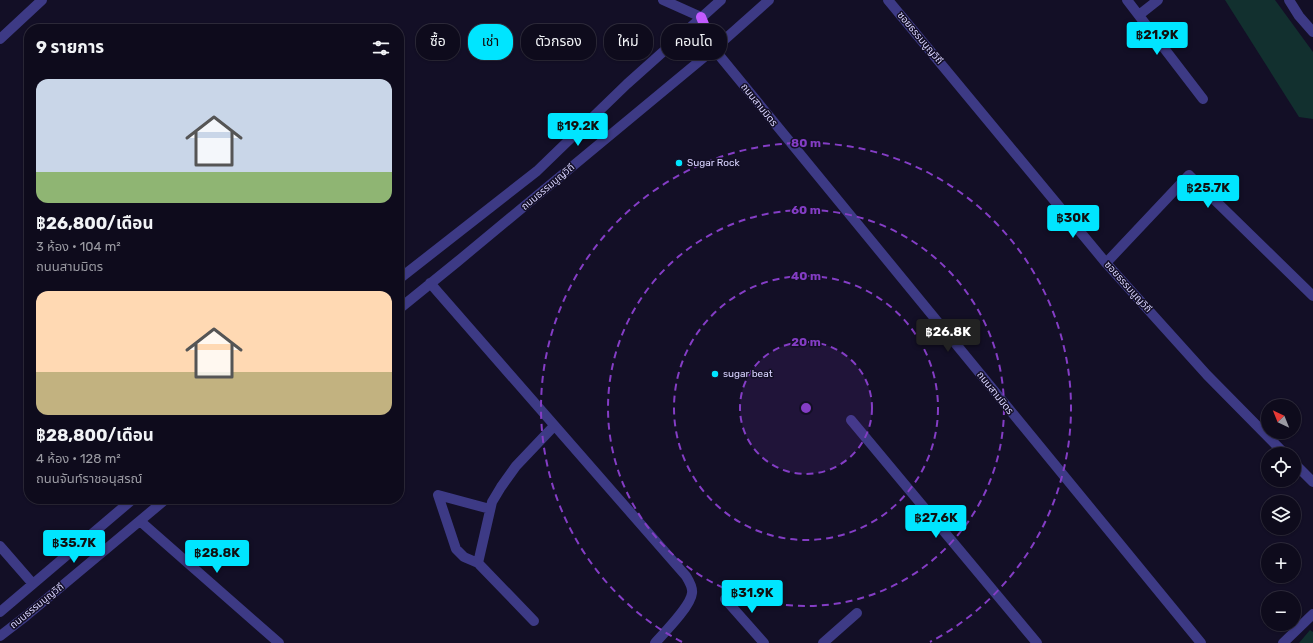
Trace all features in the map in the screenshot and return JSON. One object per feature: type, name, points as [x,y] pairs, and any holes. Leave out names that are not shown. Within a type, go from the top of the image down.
[{"type":"main road","points":[[701,18],[704,24]]},
{"type":"street","points":[[0,39],[42,0]]},
{"type":"street","points":[[663,0],[701,18]]},
{"type":"street","name":"ถนนธรรมนูญวิถี","points":[[404,275],[537,171],[627,84],[721,0]]},
{"type":"street","name":"ถนนธรรมนูญวิถี","points":[[727,37],[769,0]]},
{"type":"street","name":"ซอยธรรมนูญวิถี","points":[[888,0],[1106,263],[1207,375],[1278,447]]},
{"type":"street","points":[[1127,0],[1204,99]]},
{"type":"street","points":[[1139,15],[1158,0]]},
{"type":"street","points":[[1289,0],[1299,16],[1313,32]]},
{"type":"street","name":"ถนนธรรมนูญวิถี","points":[[404,305],[701,60]]},
{"type":"street","name":"ถนนสามมิตร","points":[[723,60],[1201,643]]},
{"type":"street","points":[[1106,263],[1190,175],[1313,296]]},
{"type":"street","points":[[430,284],[686,576],[691,585],[692,594],[688,604],[655,643]]},
{"type":"street","points":[[851,420],[1037,643]]},
{"type":"street","points":[[478,563],[492,502],[500,487],[516,466],[554,426]]},
{"type":"street","points":[[1301,470],[1313,482]]},
{"type":"street","points":[[490,509],[438,495],[456,549],[464,557],[478,563],[534,621]]},
{"type":"street","name":"ถนนธรรมนูญวิถี","points":[[0,612],[127,504]]},
{"type":"street","name":"ถนนธรรมนูญวิถี","points":[[0,636],[160,504]]},
{"type":"street","points":[[140,521],[279,643]]},
{"type":"street","points":[[0,546],[33,584]]},
{"type":"street","points":[[725,599],[764,643]]},
{"type":"street","points":[[823,643],[857,614]]},
{"type":"street","points":[[1283,643],[1313,614]]},
{"type":"green space","points":[[1225,0],[1275,0],[1313,52],[1313,119],[1299,117]]},
{"type":"green space","points":[[1310,630],[1313,632],[1313,643],[1299,643]]},
{"type":"place","name":"Sugar Rock","points":[[679,163]]},
{"type":"place","name":"sugar beat","points":[[715,374]]}]
